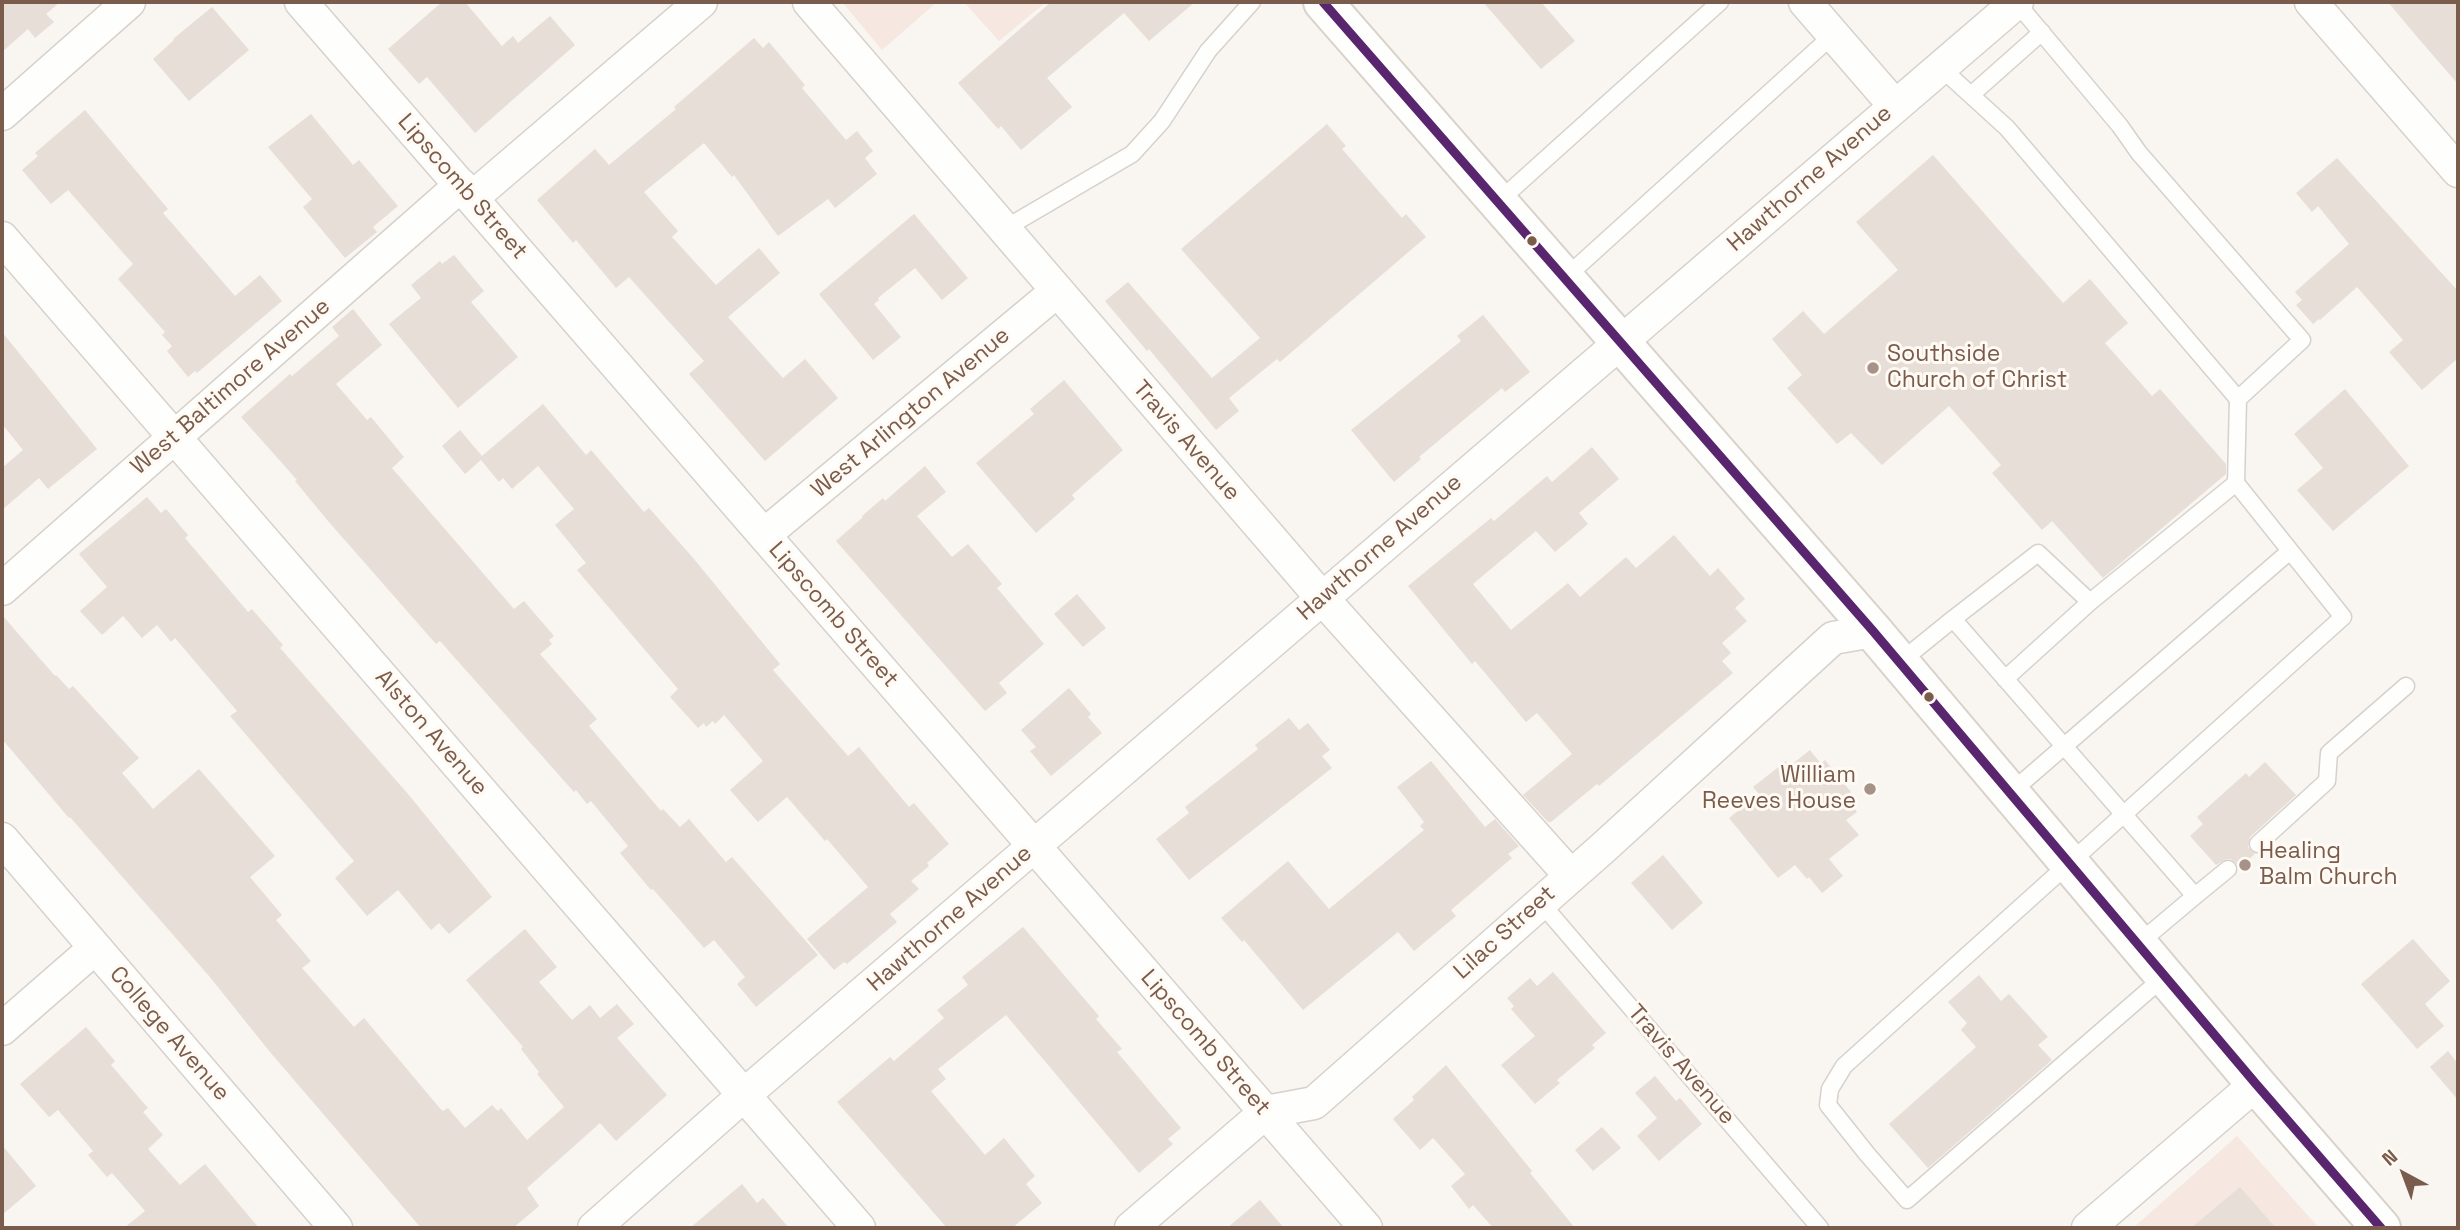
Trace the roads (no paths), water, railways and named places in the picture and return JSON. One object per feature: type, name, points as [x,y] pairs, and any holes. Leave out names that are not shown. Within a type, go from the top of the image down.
[{"type":"main road","points":[[1323,2],[1622,340],[1900,662],[2381,1228]]},
{"type":"street","points":[[2,114],[129,2]]},
{"type":"street","name":"Lipscomb Street","points":[[301,2],[1366,1228]]},
{"type":"street","name":"West Baltimore Avenue","points":[[2,589],[175,436],[466,191],[701,2]]},
{"type":"street","name":"Travis Avenue","points":[[808,2],[1322,598],[1570,875]]},
{"type":"street","points":[[1805,2],[1895,106]]},
{"type":"street","name":"Hawthorne Avenue","points":[[594,1228],[2016,2]]},
{"type":"street","points":[[2311,2],[2458,170]]},
{"type":"street","name":"Alston Avenue","points":[[2,238],[859,1228]]},
{"type":"street","name":"West Arlington Avenue","points":[[764,535],[1057,291]]},
{"type":"street","name":"Lilac Street","points":[[1266,1112],[1314,1103],[1570,875],[1604,848],[1833,638],[1873,631]]},
{"type":"street","name":"College Avenue","points":[[2,839],[336,1228]]},
{"type":"street","points":[[2,1029],[95,948]]},
{"type":"street","points":[[2088,1228],[2256,1084]]},
{"type":"street","points":[[1131,1228],[1266,1112]]},
{"type":"lane","points":[[1004,229],[1132,154],[1162,121],[1208,51],[1252,2]]},
{"type":"lane","points":[[1499,201],[1720,2]]},
{"type":"lane","points":[[2016,2],[2120,126],[2139,153],[2302,340],[2238,399]]},
{"type":"lane","points":[[1971,95],[2042,32]]},
{"type":"lane","points":[[1566,277],[1833,35]]},
{"type":"lane","points":[[1940,67],[2007,128],[2238,399],[2236,484],[2343,617],[1844,1066],[1830,1089],[1828,1105],[1907,1200],[2165,976]]},
{"type":"lane","points":[[2005,678],[2090,601],[2236,484]]},
{"type":"lane","points":[[2010,793],[2290,551]]},
{"type":"lane","points":[[1900,662],[2039,553],[2090,601]]},
{"type":"lane","points":[[1953,619],[2195,896]]},
{"type":"lane","points":[[2258,844],[2327,781],[2329,753],[2406,686]]},
{"type":"lane","points":[[2139,943],[2228,869]]},
{"type":"lane","name":"Travis Avenue","points":[[1541,903],[1820,1228]]},
{"type":"place","name":"Southside Church of Christ","points":[[1873,368]]},
{"type":"place","name":"William Reeves House","points":[[1870,789]]},
{"type":"place","name":"Healing Balm Church","points":[[2245,865]]}]
